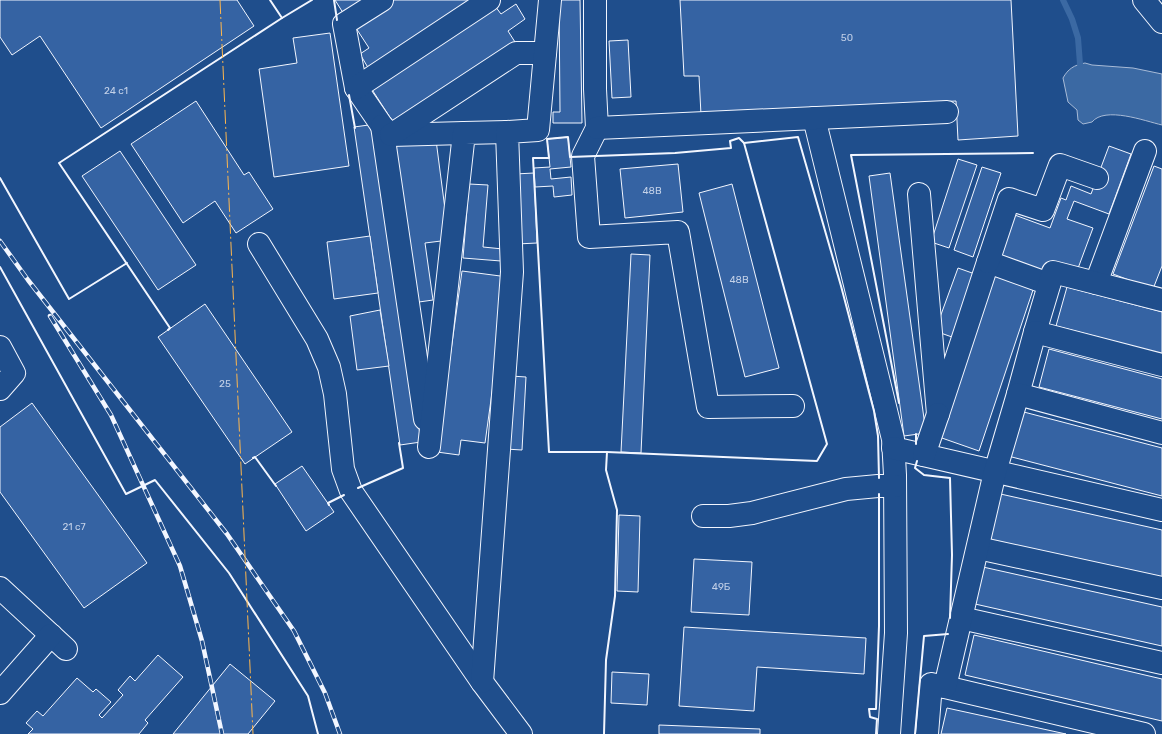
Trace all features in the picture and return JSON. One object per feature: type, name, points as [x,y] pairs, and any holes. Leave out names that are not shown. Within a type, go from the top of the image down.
[{"type":"street","points":[[382,0],[344,24],[356,88],[386,130],[408,307],[429,447],[464,133]]},
{"type":"street","points":[[356,88],[489,0]]},
{"type":"street","points":[[386,130],[464,133],[538,130],[550,0]]},
{"type":"street","points":[[595,0],[595,89],[597,128],[584,156],[589,237],[678,232],[708,407],[793,406]]},
{"type":"street","points":[[1144,0],[1162,22]]},
{"type":"street","points":[[386,130],[516,53],[545,53]]},
{"type":"street","points":[[597,128],[947,112]]},
{"type":"street","points":[[814,118],[891,431],[895,486],[896,633],[889,734]]},
{"type":"street","points":[[482,682],[512,272],[507,132]]},
{"type":"street","points":[[1096,283],[1145,151]]},
{"type":"street","points":[[924,455],[1009,198],[1043,210],[1060,165],[1097,178]]},
{"type":"street","points":[[920,194],[938,414]]},
{"type":"street","points":[[259,244],[317,340],[329,367],[335,394],[343,470],[352,491],[482,682],[522,734]]},
{"type":"street","points":[[988,262],[1049,284]]},
{"type":"street","points":[[945,687],[995,472],[1053,272],[1162,299]]},
{"type":"street","points":[[408,307],[426,314],[434,312],[446,304]]},
{"type":"street","points":[[1035,332],[1162,365]]},
{"type":"street","points":[[0,346],[14,373],[0,389]]},
{"type":"street","points":[[932,353],[941,363],[951,363],[956,360]]},
{"type":"street","points":[[1018,394],[1162,433]]},
{"type":"street","points":[[893,448],[1162,510]]},
{"type":"street","points":[[703,516],[729,516],[752,513],[846,489],[895,486]]},
{"type":"street","points":[[978,548],[1162,588]]},
{"type":"street","points":[[0,588],[59,642],[0,693]]},
{"type":"street","points":[[961,618],[1162,663]]},
{"type":"street","points":[[927,734],[931,684],[1144,734]]},
{"type":"water","points":[[1085,63],[1092,65],[1133,68],[1162,74],[1162,125],[1136,118],[1115,115],[1098,117],[1092,122],[1083,124],[1078,120],[1077,110],[1068,102],[1063,78],[1072,68]]},
{"type":"building","points":[[0,0],[237,0],[254,26],[101,128],[40,36],[12,55],[0,37]]},
{"type":"building","points":[[335,0],[370,0],[345,16]]},
{"type":"building","points":[[393,0],[479,0],[370,71],[360,54],[369,48],[354,25]]},
{"type":"building","points":[[559,0],[580,0],[582,123],[553,123],[553,112],[560,112]]},
{"type":"building","points":[[680,0],[1011,0],[1018,136],[958,140],[956,101],[701,115],[699,76],[684,76]]},
{"type":"building","points":[[516,4],[525,19],[508,31],[515,42],[393,122],[371,88],[495,6],[501,14]]},
{"type":"building","points":[[330,33],[349,166],[274,177],[259,69],[297,63],[293,38]]},
{"type":"building","points":[[628,40],[631,97],[612,98],[609,41]]},
{"type":"building","points":[[196,101],[244,175],[249,172],[273,209],[236,233],[215,201],[183,223],[131,144]]},
{"type":"building","points":[[376,124],[421,442],[400,445],[354,127]]},
{"type":"building","points":[[568,137],[571,167],[550,169],[551,179],[571,177],[572,195],[554,197],[553,186],[535,187],[534,168],[550,167],[547,139]]},
{"type":"building","points":[[436,140],[449,240],[425,243],[433,300],[412,303],[392,146]]},
{"type":"building","points":[[1109,146],[1131,154],[1109,214],[1074,201],[1067,219],[1093,228],[1077,271],[1047,276],[996,257],[1012,214],[1050,228],[1061,198],[1066,200],[1071,186],[1091,194]]},
{"type":"building","points":[[120,151],[196,265],[158,290],[82,176]]},
{"type":"building","points":[[958,159],[977,165],[949,248],[931,242]]},
{"type":"building","points":[[678,164],[683,212],[625,218],[620,169]]},
{"type":"building","points":[[1154,166],[1162,169],[1162,266],[1153,289],[1113,274]]},
{"type":"building","points":[[982,167],[1001,173],[973,257],[954,250]]},
{"type":"building","points":[[534,173],[537,243],[517,244],[515,174]]},
{"type":"building","points":[[890,173],[926,433],[904,436],[869,176]]},
{"type":"building","points":[[469,184],[488,185],[483,247],[503,249],[501,261],[463,258]]},
{"type":"building","points":[[732,184],[779,368],[745,377],[699,193]]},
{"type":"building","points":[[370,236],[378,293],[334,299],[327,242]]},
{"type":"building","points":[[631,254],[650,255],[641,453],[621,452]]},
{"type":"building","points":[[958,268],[975,274],[952,337],[935,331]]},
{"type":"building","points":[[462,271],[508,277],[485,443],[461,440],[459,455],[437,452]]},
{"type":"building","points":[[994,273],[1034,287],[979,451],[939,437]]},
{"type":"building","points":[[1067,287],[1162,312],[1162,354],[1056,326]]},
{"type":"building","points":[[205,304],[292,432],[245,464],[158,337]]},
{"type":"building","points":[[380,310],[389,366],[357,370],[350,316]]},
{"type":"building","points":[[1049,349],[1162,379],[1162,419],[1039,387]]},
{"type":"building","points":[[511,376],[526,377],[522,450],[505,449]]},
{"type":"building","points":[[32,403],[147,563],[84,608],[0,492],[0,427]]},
{"type":"building","points":[[1020,411],[1162,448],[1162,496],[1008,456]]},
{"type":"building","points":[[302,466],[334,512],[306,531],[275,484]]},
{"type":"building","points":[[996,493],[1162,530],[1162,579],[986,540]]},
{"type":"building","points":[[619,515],[640,516],[638,592],[617,591]]},
{"type":"building","points":[[694,559],[752,562],[749,615],[691,612]]},
{"type":"building","points":[[983,567],[1162,607],[1162,646],[975,604]]},
{"type":"building","points":[[684,627],[866,638],[864,674],[757,667],[754,711],[679,706]]},
{"type":"building","points":[[974,635],[1162,679],[1162,721],[965,675]]},
{"type":"building","points":[[158,655],[183,677],[145,720],[148,723],[139,734],[28,734],[33,729],[26,723],[37,711],[43,716],[77,678],[93,692],[96,689],[111,702],[99,715],[102,718],[123,695],[118,690],[130,676],[135,681]]},
{"type":"building","points":[[230,664],[275,701],[248,734],[173,734]]},
{"type":"building","points":[[612,672],[649,674],[647,705],[611,703]]},
{"type":"building","points":[[947,708],[1066,734],[941,734]]},
{"type":"building","points":[[659,725],[760,729],[760,734],[659,734]]},
{"type":"waterway","points":[[1063,0],[1072,19],[1078,38],[1080,64]]},
{"type":"railway","points":[[0,241],[28,280],[227,534],[294,631],[325,693],[340,734]]},
{"type":"railway","points":[[50,316],[111,415],[180,566],[202,641],[222,734]]},
{"type":"wall","points":[[270,0],[282,18]]},
{"type":"wall","points":[[168,330],[170,328],[59,163],[312,0]]},
{"type":"wall","points":[[334,0],[337,20]]},
{"type":"wall","points":[[349,95],[355,128]]},
{"type":"wall","points":[[568,137],[570,157],[675,153],[731,148],[730,141],[739,138],[744,143],[827,444],[817,461],[607,452],[549,452],[533,158],[549,158],[547,139],[568,137]]},
{"type":"wall","points":[[744,143],[798,137],[841,286],[874,411],[878,436],[879,478]]},
{"type":"wall","points":[[899,403],[851,155],[1033,153]]},
{"type":"wall","points":[[0,178],[69,299],[127,263]]},
{"type":"wall","points":[[0,267],[126,494],[155,480],[229,573],[308,696],[318,734]]},
{"type":"wall","points":[[916,434],[916,444]]},
{"type":"wall","points":[[358,488],[403,468],[399,443]]},
{"type":"wall","points":[[604,734],[606,660],[615,596],[617,510],[606,470],[607,452]]},
{"type":"wall","points":[[253,458],[255,457],[276,486]]},
{"type":"wall","points":[[917,461],[915,468],[924,475],[950,478],[952,555],[950,618]]},
{"type":"wall","points":[[876,734],[877,719],[870,717],[869,709],[876,709],[879,626],[879,494]]},
{"type":"wall","points":[[329,505],[328,503],[344,495]]},
{"type":"wall","points":[[915,734],[924,636],[948,634]]},
{"type":"power","points":[[220,0],[253,734]]}]
